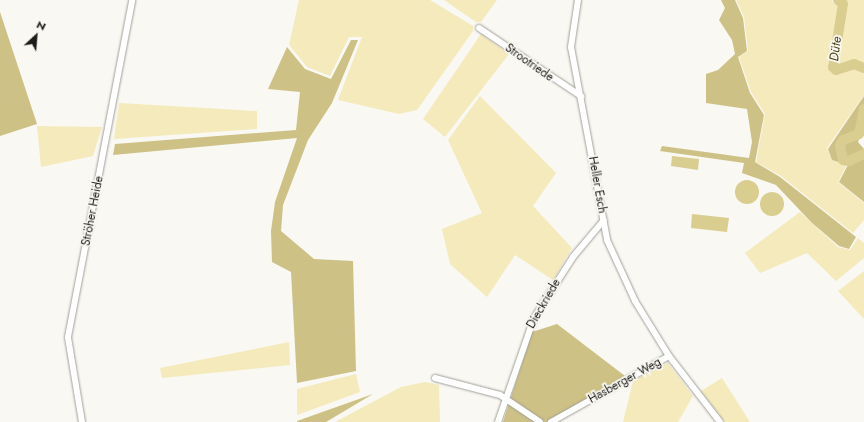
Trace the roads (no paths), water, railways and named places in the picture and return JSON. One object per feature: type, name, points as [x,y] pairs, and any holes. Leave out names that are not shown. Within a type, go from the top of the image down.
[{"type":"street","name":"Ströher Heide","points":[[82,422],[69,331],[132,0]]},
{"type":"street","name":"Heller Esch","points":[[578,0],[571,47],[604,220],[616,265],[669,356]]},
{"type":"street","name":"Strootriede","points":[[479,28],[581,96]]},
{"type":"street","name":"Dieckriede","points":[[498,422],[534,318],[573,257],[604,220]]},
{"type":"street","name":"Hasberger Weg","points":[[551,422],[669,356],[720,422]]},
{"type":"street","points":[[435,378],[506,399],[540,422]]},
{"type":"waterway","name":"Düte","points":[[838,0],[843,4],[833,67],[836,70],[854,64],[864,68]]},
{"type":"waterway","name":"Düte","points":[[864,109],[859,134],[843,140],[840,145],[843,160],[849,161],[864,154]]}]
